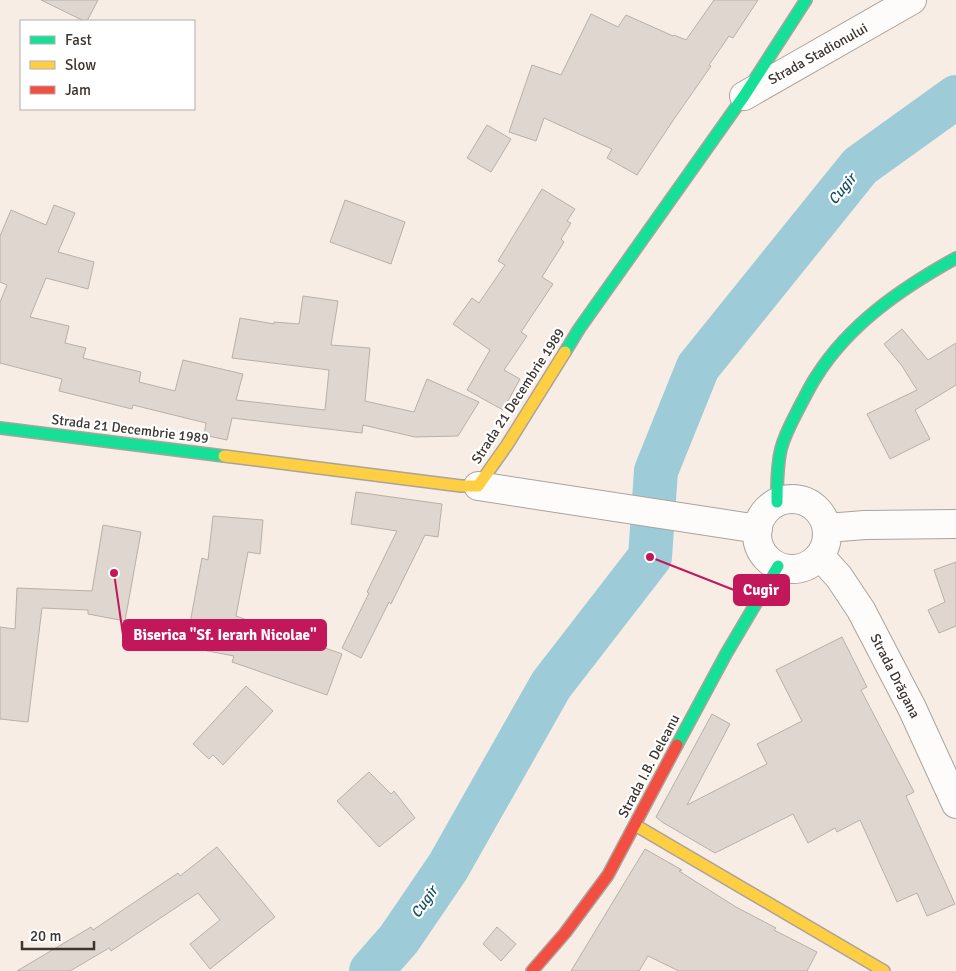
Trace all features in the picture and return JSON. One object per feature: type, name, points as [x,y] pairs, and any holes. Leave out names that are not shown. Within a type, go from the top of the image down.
[{"type":"street","name":"Strada 21 Decembrie 1989","points":[[0,428],[461,486],[478,486],[579,329],[744,96],[806,0]]},
{"type":"street","name":"Strada Stadionului","points":[[744,96],[894,4]]},
{"type":"street","points":[[778,502],[777,475],[781,448],[795,415],[818,372],[842,342],[868,317],[920,277],[956,258]]},
{"type":"street","points":[[478,486],[758,529]]},
{"type":"street","points":[[788,499],[809,503],[820,514],[827,528],[827,538],[820,556],[811,564],[800,568],[789,569],[778,566],[769,560],[762,551],[758,540],[758,529],[764,513],[778,502],[788,499]]},
{"type":"street","points":[[827,528],[865,525],[956,524]]},
{"type":"street","name":"Strada Drăgana","points":[[820,556],[839,577],[861,610],[912,708],[956,804]]},
{"type":"street","name":"Strada I.B. Deleanu","points":[[532,971],[565,933],[608,875],[726,654],[778,566]]},
{"type":"street","points":[[635,825],[884,971]]},
{"type":"building","points":[[41,0],[98,0],[88,20],[82,20]]},
{"type":"building","points":[[714,0],[758,0],[733,38],[729,36],[709,65],[711,66],[637,175],[607,158],[612,149],[544,118],[536,141],[509,132],[532,65],[561,75],[591,14],[618,27],[626,15],[686,40]]},
{"type":"building","points":[[487,125],[511,139],[491,172],[467,158]]},
{"type":"building","points":[[542,189],[575,209],[567,221],[571,223],[561,239],[564,242],[542,277],[553,284],[521,332],[527,336],[504,370],[520,379],[503,410],[467,390],[490,350],[453,324],[472,298],[479,303],[505,265],[498,261]]},
{"type":"building","points":[[345,200],[405,222],[391,264],[330,242]]},
{"type":"building","points":[[54,205],[75,213],[58,252],[94,262],[88,289],[46,278],[30,317],[69,326],[65,343],[86,348],[83,358],[141,372],[139,382],[175,391],[183,360],[243,374],[236,400],[325,410],[329,370],[232,358],[240,318],[274,324],[274,322],[299,324],[303,296],[338,301],[331,345],[370,348],[365,401],[414,412],[427,379],[479,402],[458,436],[415,437],[363,425],[362,433],[232,418],[227,440],[204,435],[206,423],[133,405],[132,409],[59,391],[62,379],[0,363],[0,302],[7,285],[0,282],[0,236],[11,210],[46,225]]},
{"type":"building","points":[[902,329],[928,360],[956,343],[956,385],[915,410],[930,439],[890,459],[867,414],[917,390],[902,366],[884,344]]},
{"type":"building","points":[[356,492],[442,504],[438,537],[425,535],[391,604],[389,602],[361,658],[342,648],[397,531],[351,524]]},
{"type":"building","points":[[213,516],[263,520],[260,554],[248,552],[236,616],[342,654],[327,695],[232,662],[234,656],[186,645],[202,558],[208,560]]},
{"type":"building","points":[[103,525],[141,532],[125,621],[88,614],[88,610],[42,608],[28,722],[0,719],[0,627],[15,629],[17,588],[92,591]]},
{"type":"building","points":[[956,562],[956,626],[939,633],[928,610],[945,602],[934,570]]},
{"type":"building","points":[[842,637],[867,687],[861,690],[914,792],[906,796],[955,904],[927,916],[917,893],[897,902],[860,820],[837,832],[835,828],[808,843],[793,814],[715,853],[656,817],[712,714],[730,724],[687,805],[767,764],[757,744],[802,721],[776,670]]},
{"type":"building","points":[[246,686],[273,711],[223,765],[213,755],[209,759],[193,744]]},
{"type":"building","points":[[369,772],[391,794],[394,791],[415,818],[379,847],[337,801]]},
{"type":"building","points":[[217,847],[275,917],[210,969],[190,944],[220,920],[198,893],[111,951],[109,948],[70,971],[17,971],[91,927],[93,930],[178,873],[180,876]]},
{"type":"building","points":[[645,849],[682,870],[679,871],[736,907],[776,928],[774,930],[817,952],[807,971],[679,971],[648,956],[639,971],[571,971]]},
{"type":"building","points":[[497,927],[516,944],[501,961],[483,944]]},
{"type":"waterway","name":"Cugir","points":[[371,971],[399,939],[448,867],[551,685],[650,557],[656,471],[698,367],[860,166],[956,97]]},
{"type":"traffic: fast","points":[[565,352],[579,329],[744,96],[806,0]]},
{"type":"traffic: fast","points":[[777,502],[779,462],[785,437],[810,387],[829,358],[844,340],[878,309],[916,282],[956,258]]},
{"type":"traffic: fast","points":[[0,428],[224,456]]},
{"type":"traffic: fast","points":[[677,745],[726,654],[778,566]]},
{"type":"traffic: slow","points":[[224,456],[461,486],[478,486],[507,445],[565,352]]},
{"type":"traffic: slow","points":[[635,825],[884,971]]},
{"type":"traffic: jam","points":[[532,971],[565,933],[608,875],[677,745]]},
{"type":"place","name":"Cugir","points":[[650,557]]},
{"type":"place","name":"Biserica \"Sf. Ierarh Nicolae\"","points":[[114,573]]}]
